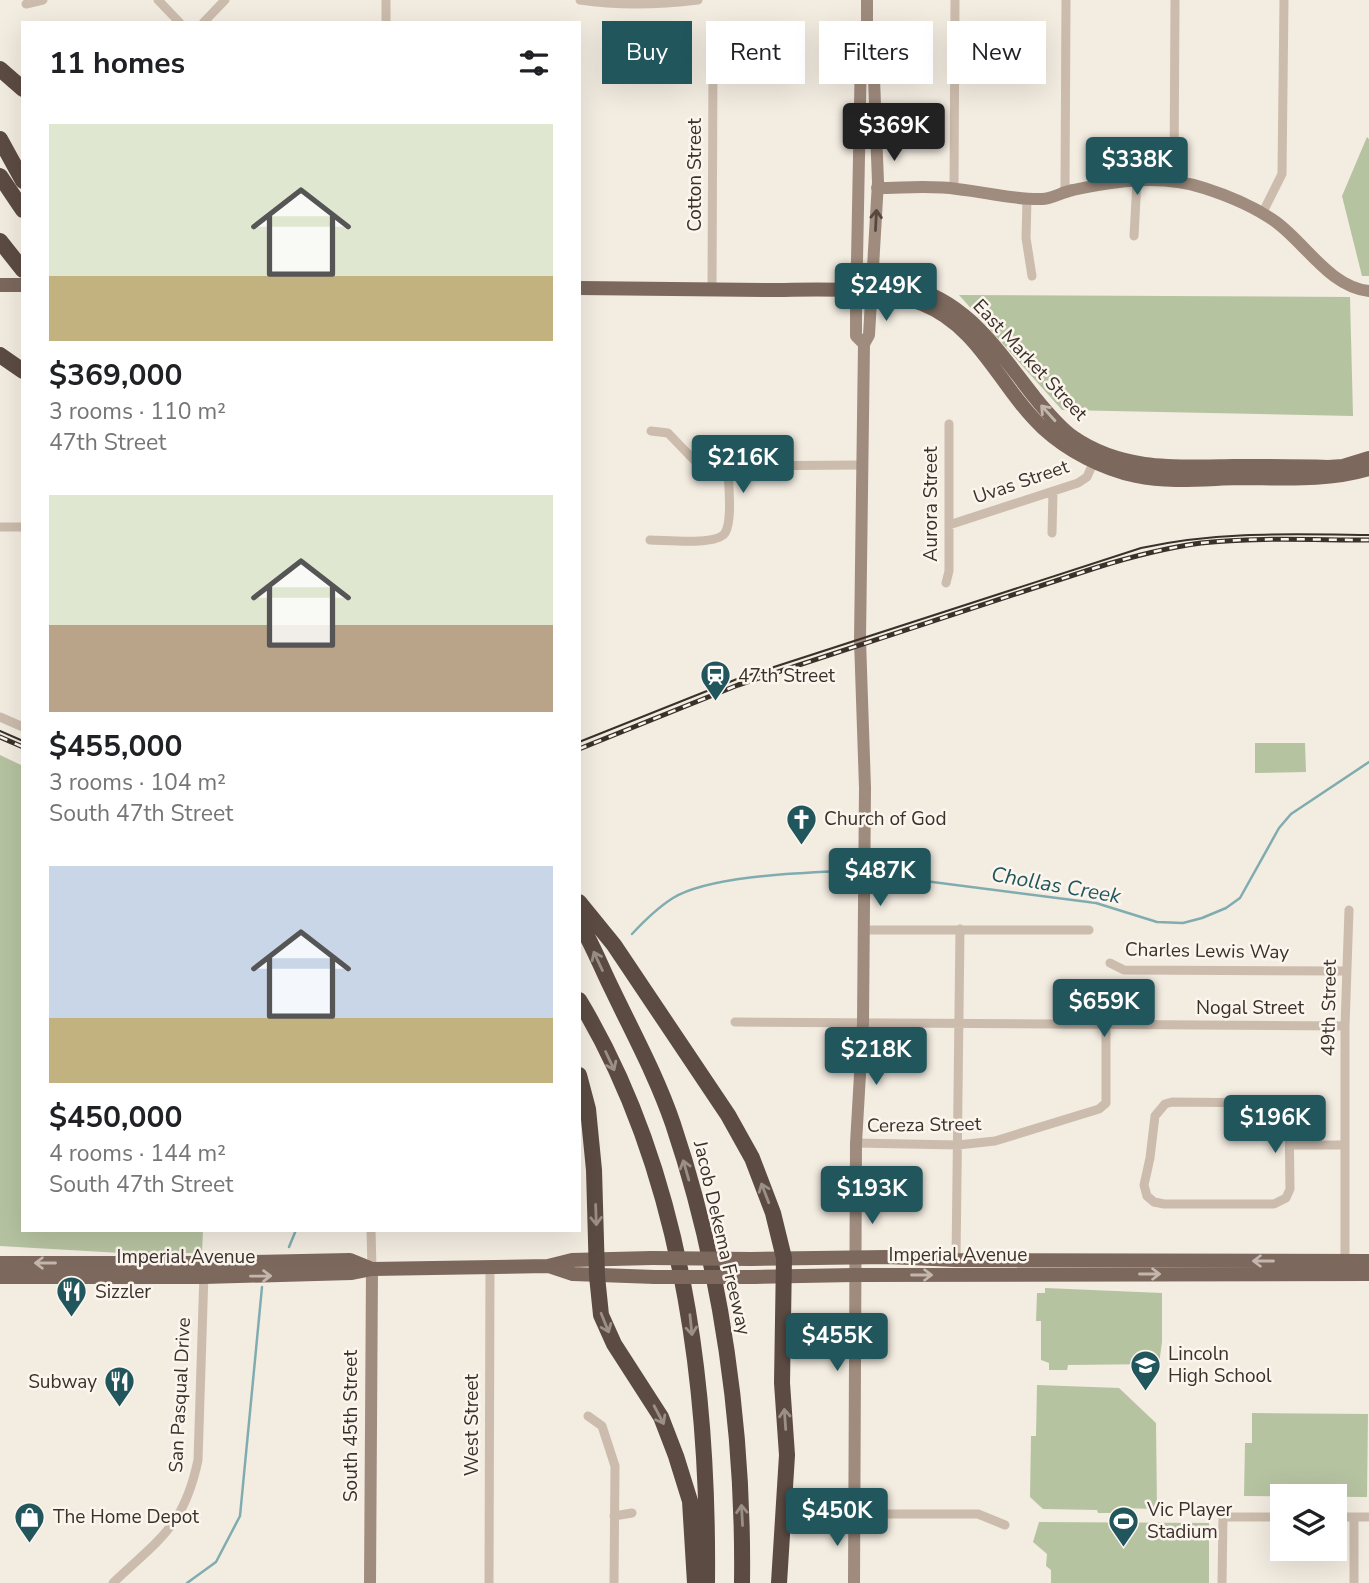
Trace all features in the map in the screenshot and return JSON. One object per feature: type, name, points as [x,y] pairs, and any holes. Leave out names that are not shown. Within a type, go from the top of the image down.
[{"type":"highway","points":[[0,69],[21,88]]},
{"type":"highway","points":[[0,139],[21,177]]},
{"type":"highway","points":[[0,176],[21,207]]},
{"type":"highway","points":[[0,241],[21,267]]},
{"type":"highway","points":[[0,355],[21,370]]},
{"type":"highway","points":[[581,904],[614,945],[728,1115],[752,1158],[769,1202],[784,1258],[782,1383],[787,1455],[779,1583]]},
{"type":"highway","name":"Jacob Dekema Freeway","points":[[581,926],[642,1051],[672,1123],[699,1219],[725,1336],[735,1419],[743,1520],[742,1583]]},
{"type":"highway","points":[[581,1004],[634,1114],[672,1235],[690,1315],[708,1518],[707,1583]]},
{"type":"highway","points":[[581,1083],[588,1109],[594,1170],[601,1315],[614,1344],[661,1417],[676,1456],[690,1501],[695,1583]]},
{"type":"main road","points":[[867,0],[867,21]]},
{"type":"main road","points":[[861,84],[864,290]]},
{"type":"main road","points":[[854,1583],[854,1275],[856,1143],[863,1023],[865,788],[860,640],[864,344],[856,336],[877,188],[874,84]]},
{"type":"main road","points":[[877,188],[954,188],[1027,199],[1046,199],[1065,192],[1110,183],[1174,180],[1233,198],[1262,214],[1276,222],[1336,276],[1359,289],[1369,290]]},
{"type":"main road","points":[[0,285],[21,285]]},
{"type":"main road","name":"East Market Street","points":[[864,290],[880,285],[894,285],[927,293],[952,305],[976,325],[1051,416],[1073,437],[1099,451],[1155,467],[1328,467],[1343,466],[1369,458]]},
{"type":"main road","name":"East Market Street","points":[[581,288],[864,290],[923,304],[950,318],[984,353],[1042,427],[1071,449],[1094,461],[1138,476],[1180,480],[1331,477],[1369,469]]},
{"type":"main road","points":[[1094,461],[1098,458],[1136,469],[1155,467]]},
{"type":"main road","name":"Imperial Avenue","points":[[597,1268],[652,1258],[855,1257],[1345,1267],[1369,1274]]},
{"type":"main road","name":"Imperial Avenue","points":[[0,1263],[352,1273],[372,1269],[548,1266],[572,1261],[597,1268],[655,1277],[782,1277],[1345,1267],[1369,1261]]},
{"type":"main road","name":"South 45th Street","points":[[370,1583],[372,1269]]},
{"type":"main road","name":"Imperial Avenue","points":[[0,1277],[204,1270]]},
{"type":"street","points":[[26,4],[43,0]]},
{"type":"street","points":[[158,0],[178,21]]},
{"type":"street","points":[[205,21],[225,0]]},
{"type":"street","points":[[386,0],[386,21]]},
{"type":"street","points":[[580,0],[626,4],[698,0]]},
{"type":"street","points":[[954,188],[955,0]]},
{"type":"street","points":[[1065,192],[1066,0]]},
{"type":"street","points":[[1174,180],[1175,0]]},
{"type":"street","points":[[1262,214],[1282,174],[1284,0]]},
{"type":"street","name":"Cotton Street","points":[[712,290],[713,84]]},
{"type":"street","points":[[1134,236],[1137,181]]},
{"type":"street","points":[[1027,199],[1026,238],[1032,276]]},
{"type":"street","name":"Aurora Street","points":[[946,583],[949,571],[950,525],[949,425]]},
{"type":"street","points":[[651,431],[668,433],[694,460],[709,466],[861,465]]},
{"type":"street","name":"Uvas Street","points":[[950,525],[1078,483],[1087,477],[1094,461]]},
{"type":"street","points":[[650,540],[713,541],[724,535],[728,524],[728,466]]},
{"type":"street","points":[[1052,533],[1053,491]]},
{"type":"street","points":[[0,527],[21,527]]},
{"type":"street","points":[[0,717],[21,726]]},
{"type":"street","name":"49th Street","points":[[1345,1267],[1345,1026],[1349,910]]},
{"type":"street","points":[[956,1260],[960,929]]},
{"type":"street","points":[[863,930],[1089,930]]},
{"type":"street","name":"Charles Lewis Way","points":[[1110,963],[1124,971],[1347,971]]},
{"type":"street","name":"Nogal Street","points":[[735,1022],[1345,1026]]},
{"type":"street","name":"Cereza Street","points":[[856,1143],[958,1144],[995,1141],[1099,1109],[1106,1102],[1107,1024]]},
{"type":"street","points":[[1172,1102],[1280,1105],[1289,1113],[1290,1144],[1290,1189],[1286,1198],[1274,1204],[1164,1205],[1147,1196],[1144,1185],[1155,1115],[1160,1108],[1172,1102]]},
{"type":"street","points":[[1290,1144],[1345,1145]]},
{"type":"street","points":[[372,1232],[372,1269]]},
{"type":"street","name":"West Street","points":[[489,1583],[490,1266]]},
{"type":"street","name":"San Pasqual Drive","points":[[113,1583],[156,1545],[179,1517],[193,1482],[198,1460],[204,1270]]},
{"type":"street","points":[[588,1416],[602,1426],[615,1466],[614,1583]]},
{"type":"street","points":[[614,1516],[632,1513]]},
{"type":"street","points":[[854,1514],[978,1514],[1005,1525]]},
{"type":"street","points":[[1222,1583],[1223,1517],[1270,1517]]},
{"type":"street","points":[[1347,1517],[1369,1517]]},
{"type":"street","points":[[1354,1517],[1354,1583]]},
{"type":"green space","points":[[1367,137],[1369,276],[1362,276],[1342,196]]},
{"type":"green space","points":[[959,295],[1350,297],[1353,416],[1062,410]]},
{"type":"green space","points":[[1255,743],[1305,743],[1306,772],[1255,773]]},
{"type":"green space","points":[[0,755],[21,765],[21,1232],[203,1232],[202,1253],[121,1253],[0,1246]]},
{"type":"green space","points":[[1045,1288],[1162,1293],[1159,1364],[1068,1365],[1067,1370],[1049,1370],[1049,1363],[1041,1360],[1041,1321],[1036,1321],[1037,1293],[1045,1293]]},
{"type":"green space","points":[[1037,1385],[1119,1388],[1156,1423],[1157,1509],[1119,1508],[1118,1513],[1098,1513],[1097,1510],[1043,1509],[1030,1497],[1031,1436],[1036,1436]]},
{"type":"green space","points":[[1252,1413],[1368,1414],[1367,1497],[1347,1497],[1347,1484],[1270,1484],[1270,1496],[1244,1496],[1245,1443],[1252,1443]]},
{"type":"green space","name":"Vic Player Stadium","points":[[1039,1522],[1209,1523],[1209,1583],[1051,1583],[1051,1570],[1046,1566],[1047,1554],[1033,1542]]},
{"type":"waterway","name":"Chollas Creek","points":[[878,875],[1096,903],[1157,922],[1183,923],[1226,908],[1240,898],[1279,828],[1291,814],[1369,762]]},
{"type":"waterway","points":[[632,934],[673,898],[708,885],[754,877],[842,871]]},
{"type":"waterway","name":"Chollas Creek","points":[[289,1247],[295,1232]]},
{"type":"waterway","points":[[187,1583],[216,1562],[240,1516],[262,1287]]},
{"type":"tram line","points":[[581,741],[737,679],[1141,548],[1226,536],[1369,535]]},
{"type":"tram line","points":[[0,731],[21,740]]},
{"type":"railway","points":[[581,748],[738,685],[1134,557],[1188,545],[1222,541],[1369,540]]},
{"type":"railway","points":[[0,737],[21,746]]},
{"type":"place","name":"47th Street","points":[[715,703]]},
{"type":"place","name":"Church of God","points":[[801,846]]},
{"type":"place","name":"Sizzler","points":[[72,1319]]},
{"type":"place","name":"Lincoln High School","points":[[1145,1392]]},
{"type":"place","name":"Subway","points":[[120,1409]]},
{"type":"place","name":"The Home Depot","points":[[30,1544]]},
{"type":"place","name":"Vic Player Stadium","points":[[1124,1548]]}]
